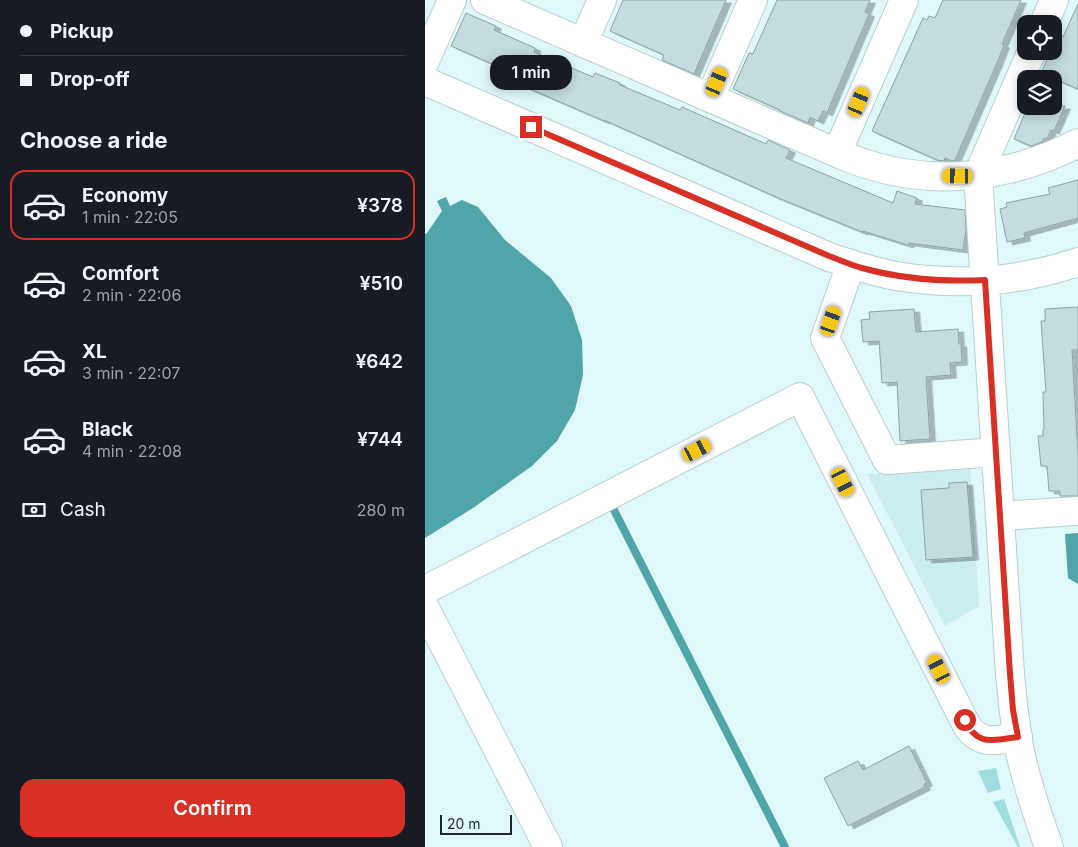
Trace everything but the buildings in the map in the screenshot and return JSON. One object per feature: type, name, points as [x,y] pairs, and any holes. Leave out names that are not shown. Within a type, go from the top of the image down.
[{"type":"street","points":[[425,61],[452,0]]},
{"type":"street","points":[[485,0],[837,153],[866,164],[896,172],[927,176],[989,174],[1049,157],[1078,144]]},
{"type":"street","points":[[583,43],[602,0]]},
{"type":"street","points":[[710,98],[753,0]]},
{"type":"street","points":[[837,153],[904,0]]},
{"type":"street","points":[[1047,15],[1054,0]]},
{"type":"street","points":[[1028,60],[978,174],[1013,710],[1027,781],[1037,816],[1049,847]]},
{"type":"street","points":[[425,81],[829,256],[861,268],[895,276],[962,282],[1030,275],[1078,262]]},
{"type":"street","points":[[851,264],[825,338],[887,460],[996,452]]},
{"type":"street","points":[[425,590],[800,397],[967,726],[972,733],[987,741],[1018,737]]},
{"type":"street","points":[[1000,516],[1078,510]]},
{"type":"street","points":[[425,608],[548,847]]},
{"type":"shaded area","points":[[446,197],[450,206],[462,200],[478,207],[505,240],[551,278],[571,306],[582,340],[583,375],[575,410],[557,441],[532,466],[473,508],[425,538],[425,234],[442,211],[437,201]]},
{"type":"shaded area","points":[[970,467],[979,606],[945,626],[867,474]]},
{"type":"shaded area","points":[[1078,533],[1078,584],[1068,578],[1065,534]]},
{"type":"shaded area","points":[[996,768],[1001,789],[988,793],[978,771]]},
{"type":"shaded area","points":[[1004,799],[1020,847],[1018,847],[993,802]]},
{"type":"waterway","points":[[614,510],[785,847]]},
{"type":"route","points":[[531,127],[829,256],[861,268],[895,276],[928,280],[962,282],[985,280],[1010,674],[1013,710],[1018,737],[987,741],[972,733],[965,720]]}]
